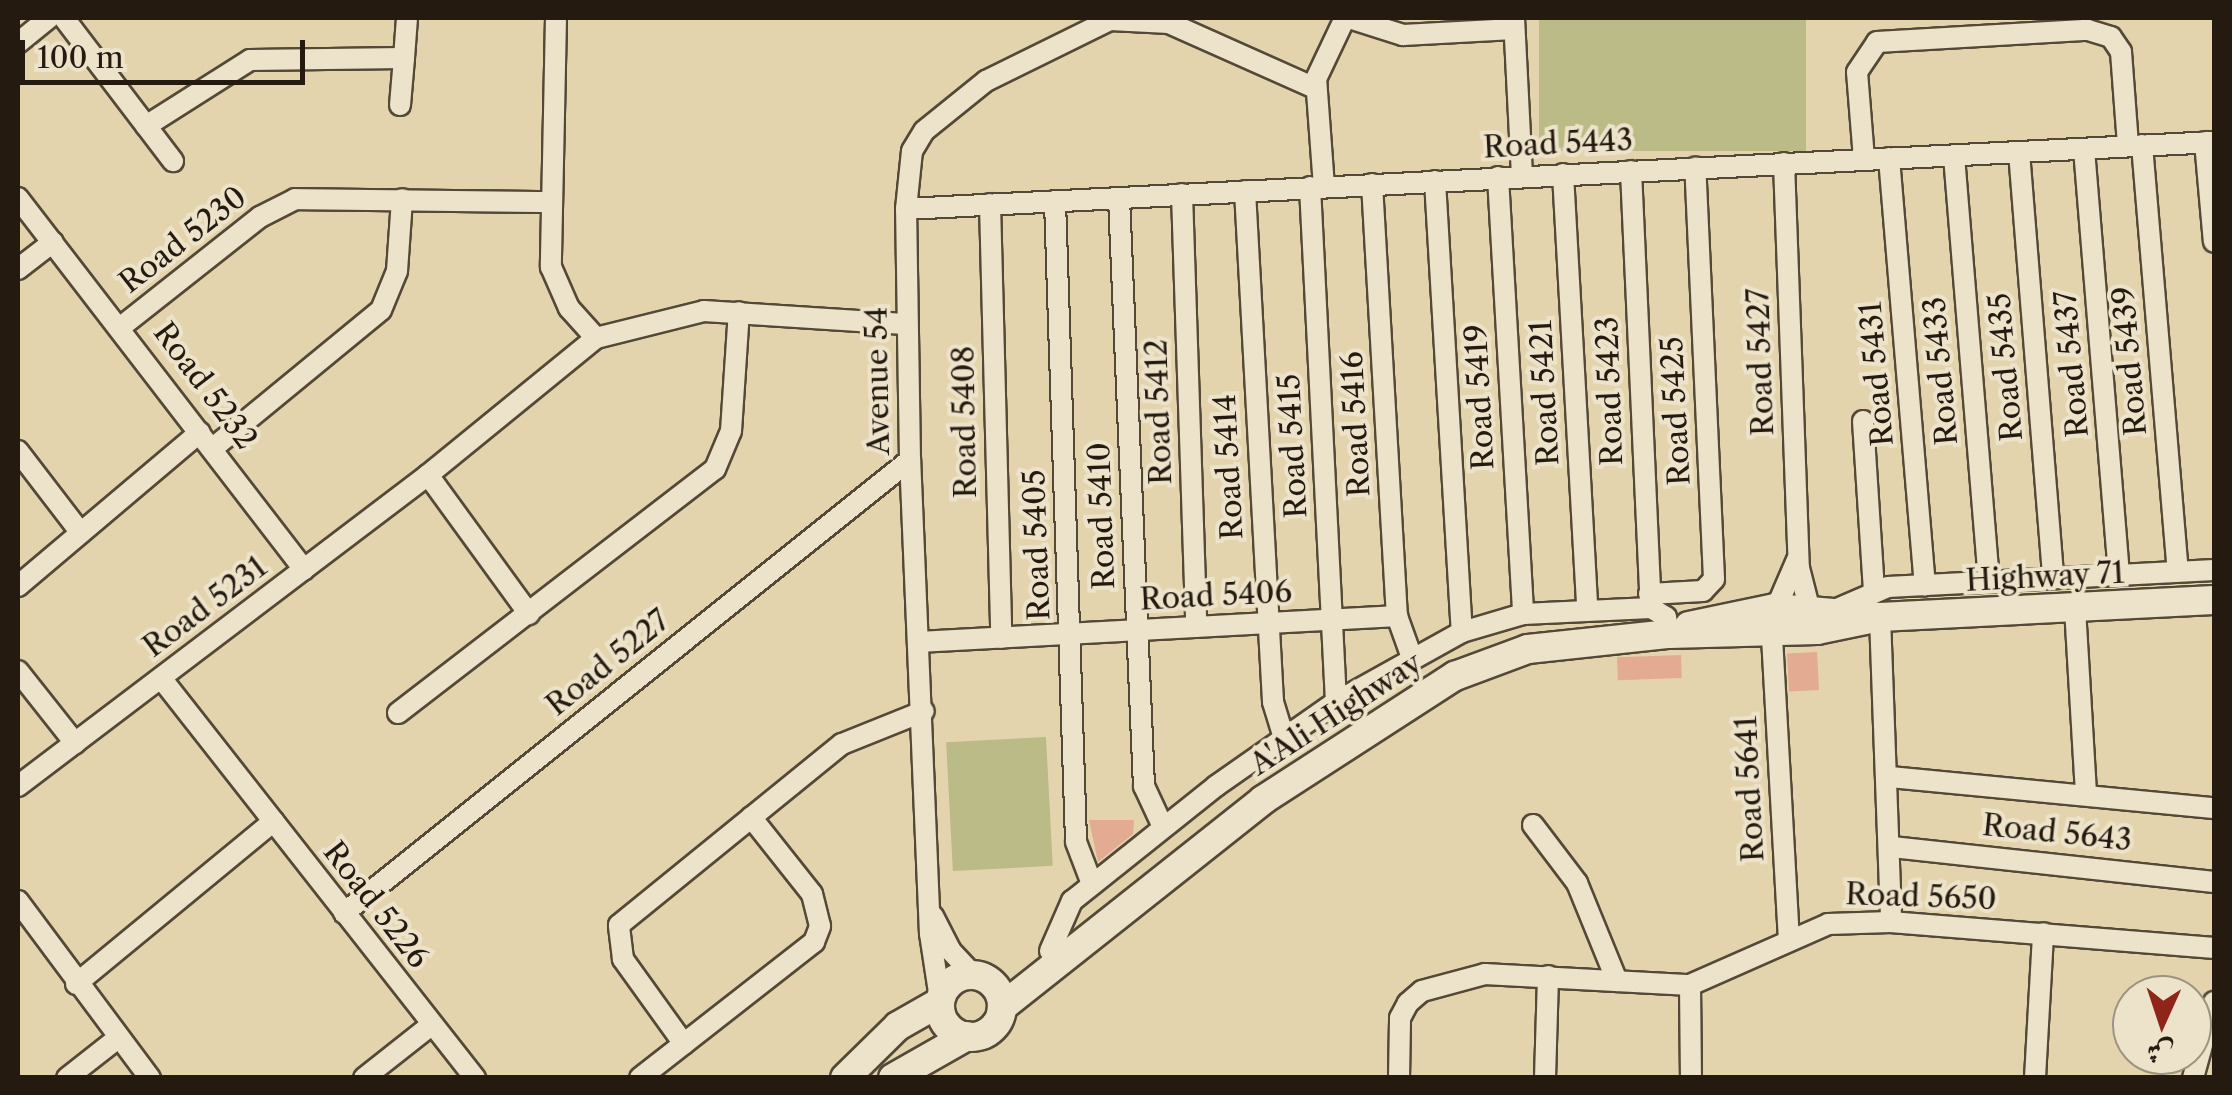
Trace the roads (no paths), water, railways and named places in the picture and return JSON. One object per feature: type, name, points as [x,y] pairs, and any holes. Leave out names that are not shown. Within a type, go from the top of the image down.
[{"type":"street","points":[[18,42],[49,18]]},
{"type":"street","points":[[64,18],[172,161]]},
{"type":"street","points":[[400,105],[407,18]]},
{"type":"street","points":[[556,18],[548,245],[558,289],[596,338]]},
{"type":"street","name":"Road 5415","points":[[1336,702],[1315,88],[1347,18],[1403,35],[1514,23],[1522,176]]},
{"type":"street","name":"Avenue 54","points":[[940,1001],[930,910],[910,460],[905,324],[907,173],[924,131],[986,80],[1110,20],[1170,20]]},
{"type":"street","points":[[1170,20],[1315,88]]},
{"type":"street","name":"Road 5439","points":[[1864,160],[1857,72],[1877,42],[2088,30],[2111,38],[2121,52],[2135,145],[2178,571]]},
{"type":"street","points":[[146,126],[250,60],[404,58]]},
{"type":"street","points":[[2210,142],[2214,242]]},
{"type":"street","name":"Road 5443","points":[[906,209],[2210,142]]},
{"type":"street","name":"Road 5437","points":[[2084,148],[2120,574]]},
{"type":"street","name":"Road 5435","points":[[2019,152],[2053,578]]},
{"type":"street","name":"Road 5433","points":[[1954,156],[1989,582]]},
{"type":"street","name":"Road 5431","points":[[1888,158],[1930,585]]},
{"type":"street","name":"Road 5427","points":[[1784,163],[1798,558],[1817,618]]},
{"type":"street","name":"Road 5425","points":[[1650,601],[1703,592],[1714,578],[1695,167]]},
{"type":"street","name":"Road 5423","points":[[1631,170],[1650,601]]},
{"type":"street","name":"Road 5421","points":[[1563,174],[1587,608]]},
{"type":"street","name":"Road 5419","points":[[1498,178],[1522,614]]},
{"type":"street","points":[[1435,181],[1462,632]]},
{"type":"street","name":"Road 5416","points":[[1372,184],[1397,616],[1412,658]]},
{"type":"street","name":"Road 5414","points":[[1245,191],[1272,702],[1284,737]]},
{"type":"street","name":"Road 5412","points":[[1182,194],[1196,627]]},
{"type":"street","name":"Road 5230","points":[[122,326],[277,206],[315,197],[549,202]]},
{"type":"street","name":"Road 5232","points":[[18,198],[122,326],[304,570]]},
{"type":"street","name":"Road 5410","points":[[1119,198],[1146,798],[1163,828]]},
{"type":"street","points":[[18,586],[81,533],[381,310],[397,272],[402,199]]},
{"type":"street","name":"Road 5405","points":[[1055,201],[1077,854],[1092,884]]},
{"type":"street","name":"Road 5408","points":[[990,204],[1001,638]]},
{"type":"street","points":[[18,270],[53,242]]},
{"type":"street","points":[[398,713],[715,470],[731,431],[739,312]]},
{"type":"street","name":"Road 5231","points":[[18,786],[428,475],[596,338],[661,317],[739,312],[905,324]]},
{"type":"street","points":[[1863,421],[1890,777],[1892,922]]},
{"type":"street","points":[[18,451],[81,533]]},
{"type":"street","name":"Road 5227","points":[[344,913],[910,460]]},
{"type":"street","points":[[428,475],[529,614]]},
{"type":"street","name":"Road 5427","points":[[1773,621],[1798,558]]},
{"type":"street","points":[[1877,604],[1930,585],[2214,570]]},
{"type":"street","points":[[1918,616],[1930,585]]},
{"type":"street","name":"Highway 71","points":[[1877,604],[1918,616],[2214,600]]},
{"type":"street","points":[[1050,952],[1061,916],[1092,884],[1163,828],[1336,702],[1462,632],[1522,614],[1650,601],[1666,617],[1670,634]]},
{"type":"street","name":"A'Ali Highway","points":[[1002,1006],[1129,910],[1263,800],[1455,676],[1528,649],[1670,634],[1719,616],[1773,621],[1817,618],[1877,604]]},
{"type":"street","points":[[2075,608],[2086,795]]},
{"type":"street","name":"Road 5406","points":[[918,642],[1397,616]]},
{"type":"street","name":"Road 5641","points":[[1773,621],[1789,941]]},
{"type":"street","points":[[18,671],[76,743]]},
{"type":"street","name":"Road 5226","points":[[161,678],[475,1078]]},
{"type":"street","points":[[684,1044],[622,959],[619,925],[842,744],[924,712]]},
{"type":"street","points":[[1890,777],[2214,808]]},
{"type":"street","points":[[640,1078],[803,955],[820,926],[812,894],[751,816]]},
{"type":"street","points":[[76,984],[274,821]]},
{"type":"street","points":[[1533,825],[1568,867],[1618,981]]},
{"type":"street","name":"Road 5643","points":[[1892,847],[2214,882]]},
{"type":"street","points":[[18,901],[76,984],[150,1078]]},
{"type":"street","name":"Avenue 54","points":[[930,910],[950,950],[980,977]]},
{"type":"street","name":"A'Ali Highway","points":[[980,977],[1050,952],[1129,910]]},
{"type":"street","name":"Road 5650","points":[[1690,985],[1828,924],[1892,922],[2214,948]]},
{"type":"street","points":[[2035,1078],[2043,932]]},
{"type":"street","points":[[1399,1078],[1400,1018],[1422,991],[1486,974],[1690,985],[1691,1078]]},
{"type":"street","points":[[1545,1078],[1548,976]]},
{"type":"street","points":[[845,1078],[898,1026],[940,1001],[954,980],[980,977],[1002,1006],[993,1027],[967,1036],[893,1078]]},
{"type":"street","points":[[940,1001],[948,1028],[967,1036]]},
{"type":"street","points":[[2192,1078],[2214,1002]]},
{"type":"street","points":[[364,1078],[431,1025]]},
{"type":"street","points":[[67,1078],[118,1038]]}]
